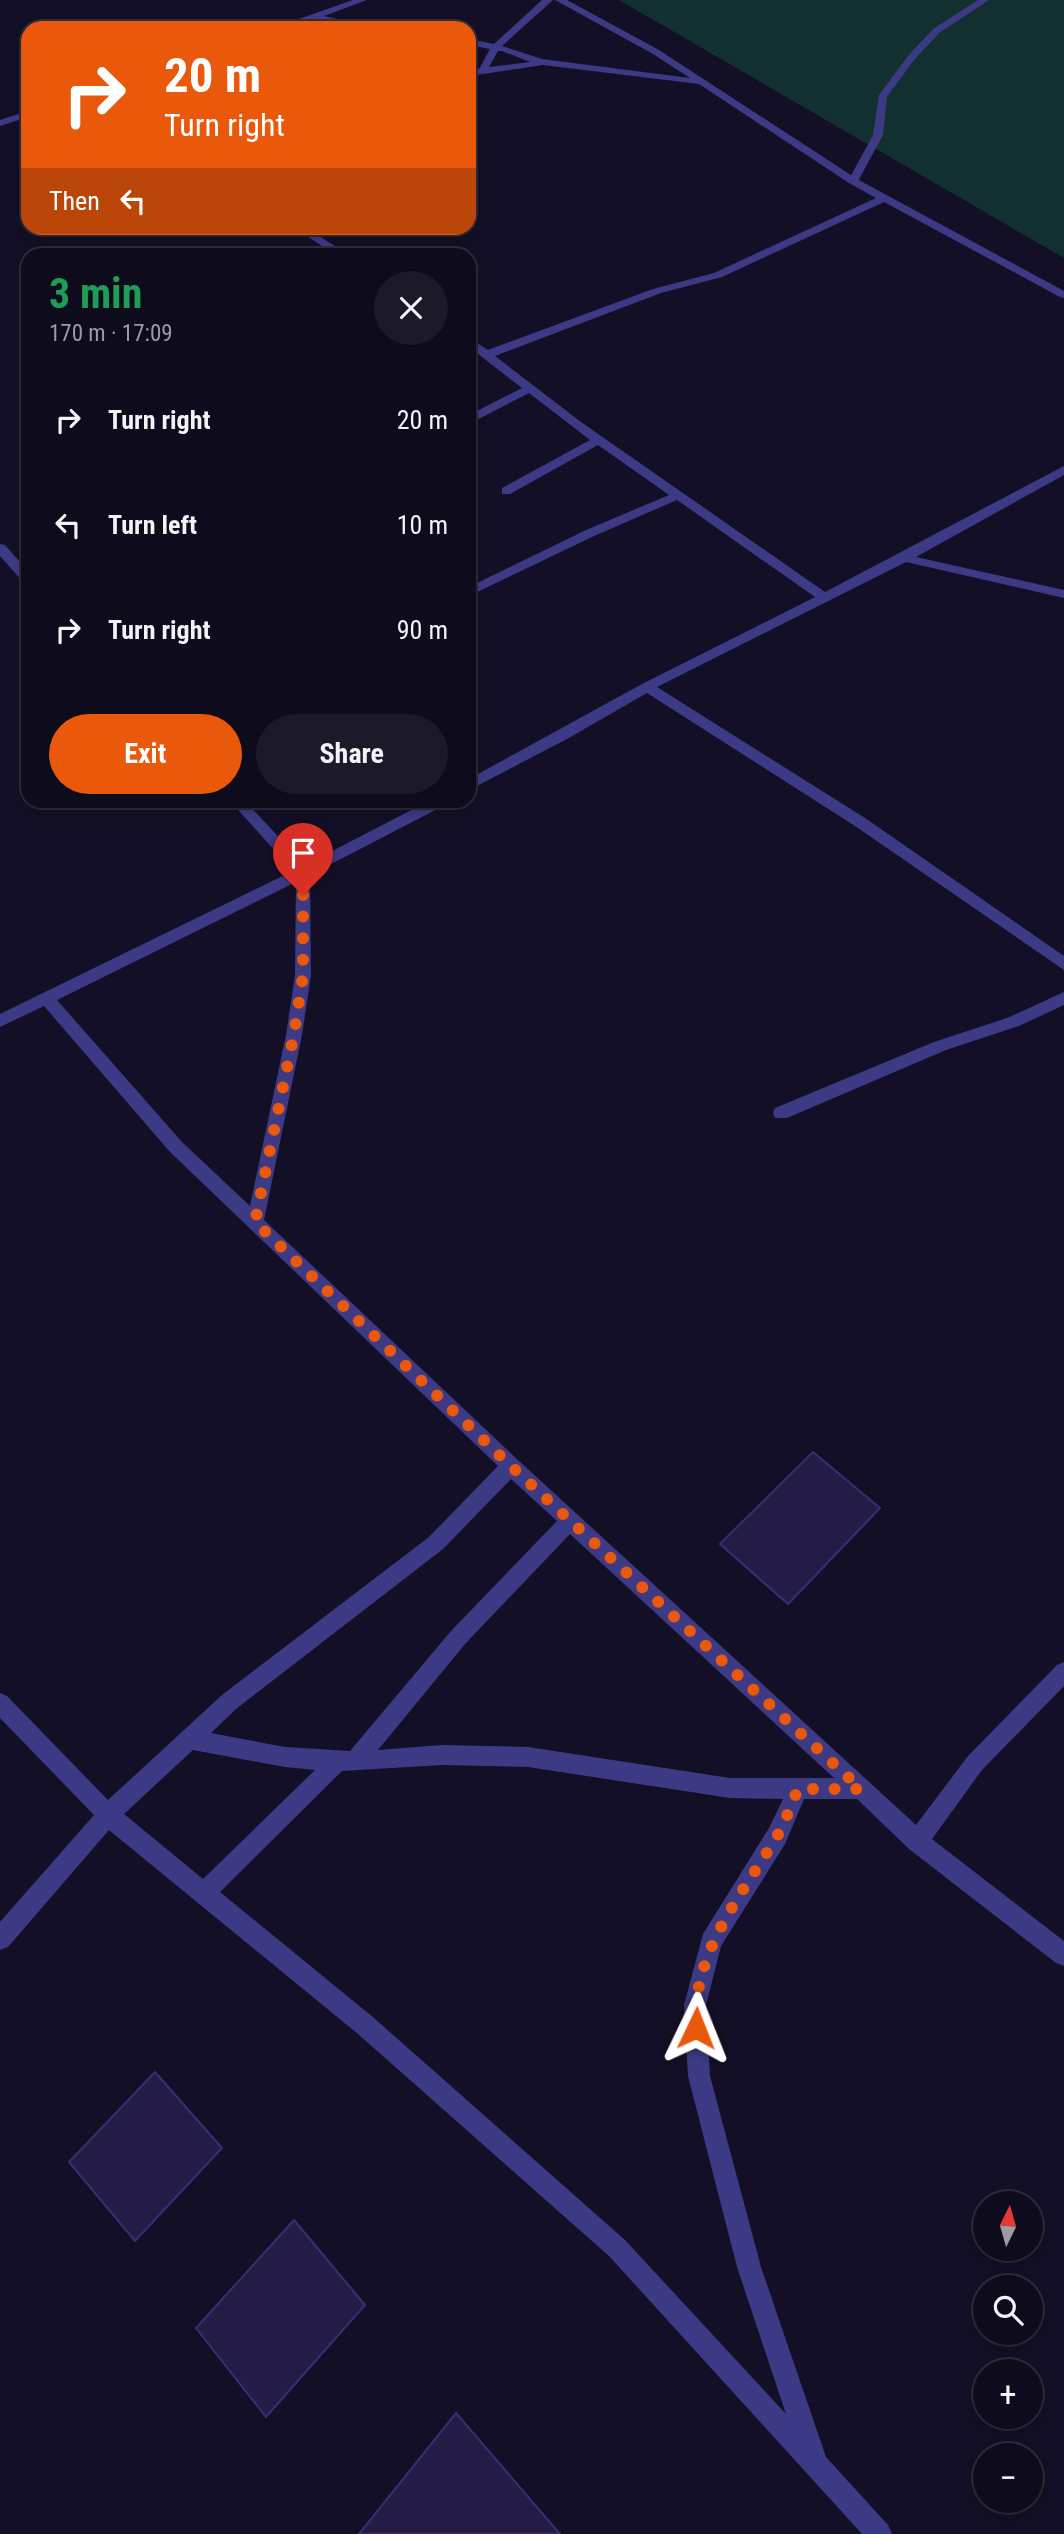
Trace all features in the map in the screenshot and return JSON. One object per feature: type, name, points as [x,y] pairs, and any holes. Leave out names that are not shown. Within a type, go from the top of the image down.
[{"type":"street","points":[[298,21],[362,0]]},
{"type":"street","points":[[483,70],[488,55],[512,30],[548,0]]},
{"type":"street","points":[[560,0],[656,52],[853,181],[1064,295]]},
{"type":"street","points":[[853,181],[877,135],[882,97],[911,58],[936,31],[984,0]]},
{"type":"street","points":[[312,16],[337,21]]},
{"type":"street","points":[[476,43],[548,62],[703,83]]},
{"type":"street","points":[[476,72],[548,62]]},
{"type":"street","points":[[0,123],[21,116]]},
{"type":"street","points":[[486,355],[657,291],[718,275],[885,198]]},
{"type":"street","points":[[311,235],[332,248]]},
{"type":"street","points":[[476,347],[598,440],[825,598]]},
{"type":"street","points":[[476,416],[530,388]]},
{"type":"street","points":[[506,491],[598,440]]},
{"type":"street","points":[[476,781],[647,687],[904,558],[1064,470]]},
{"type":"street","points":[[476,589],[590,533],[678,495]]},
{"type":"street","points":[[0,548],[21,571]]},
{"type":"street","points":[[904,558],[1064,594]]},
{"type":"street","points":[[647,687],[860,822],[1064,964]]},
{"type":"street","points":[[244,808],[303,872],[303,975],[294,1034],[255,1222]]},
{"type":"street","points":[[0,1021],[303,872],[426,808]]},
{"type":"street","points":[[781,1114],[940,1046],[1013,1022],[1064,998]]},
{"type":"street","points":[[47,999],[176,1147],[511,1466],[917,1841],[1064,1955]]},
{"type":"street","points":[[0,1939],[108,1815],[229,1702],[436,1543],[511,1466]]},
{"type":"street","points":[[204,1894],[226,1869],[346,1762],[470,1622],[570,1521]]},
{"type":"street","points":[[917,1841],[975,1763],[1064,1672]]},
{"type":"street","points":[[3,1709],[108,1815],[366,2026],[617,2248],[879,2534]]},
{"type":"street","points":[[190,1739],[285,1757],[346,1762],[442,1755],[528,1757],[730,1788],[861,1789]]},
{"type":"street","points":[[798,1789],[777,1836],[711,1942],[695,2005],[699,2076],[749,2267],[816,2465]]},
{"type":"green space","points":[[619,0],[1064,0],[1064,258]]},
{"type":"building","points":[[813,1452],[880,1508],[788,1604],[720,1544]]},
{"type":"building","points":[[155,2072],[222,2148],[135,2241],[69,2162]]},
{"type":"building","points":[[294,2220],[365,2305],[266,2417],[196,2328]]},
{"type":"building","points":[[456,2413],[560,2534],[359,2534]]},
{"type":"route","points":[[303,895],[303,975],[294,1034],[255,1222],[511,1466],[861,1789],[798,1789],[777,1836],[711,1942],[695,2005],[696,2028]]}]
